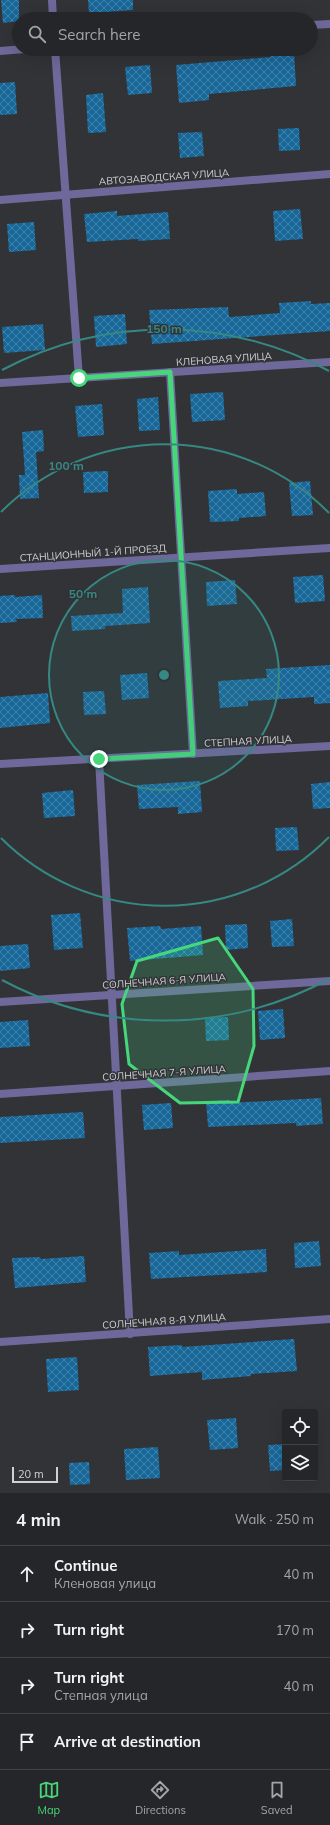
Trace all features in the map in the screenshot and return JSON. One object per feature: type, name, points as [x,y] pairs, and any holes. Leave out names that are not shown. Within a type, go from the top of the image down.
[{"type":"street","points":[[52,0],[53,12]]},
{"type":"street","points":[[318,25],[330,24]]},
{"type":"street","points":[[0,51],[12,50]]},
{"type":"street","points":[[56,56],[79,378]]},
{"type":"street","name":"АВТОЗАВОДСКАЯ УЛИЦА","points":[[0,200],[330,174]]},
{"type":"street","name":"КЛЕНОВАЯ УЛИЦА","points":[[0,383],[330,362]]},
{"type":"street","points":[[170,372],[193,754]]},
{"type":"street","name":"СТАНЦИОННЫЙ 1-Й ПРОЕЗД","points":[[0,569],[330,548]]},
{"type":"street","name":"СТЕПНАЯ УЛИЦА","points":[[0,764],[330,746]]},
{"type":"street","points":[[99,759],[130,1334]]},
{"type":"street","name":"СОЛНЕЧНАЯ 6-Я УЛИЦА","points":[[0,1002],[330,981]]},
{"type":"street","name":"СОЛНЕЧНАЯ 7-Я УЛИЦА","points":[[0,1094],[330,1071]]},
{"type":"street","name":"СОЛНЕЧНАЯ 8-Я УЛИЦА","points":[[0,1342],[330,1320]]},
{"type":"highlighted area","points":[[218,938],[253,989],[254,1046],[238,1102],[180,1103],[129,1064],[122,1004],[137,961]]},
{"type":"building","points":[[1,0],[19,0],[19,12],[12,12],[12,22],[3,23]]},
{"type":"building","points":[[88,0],[133,0],[133,10],[89,12]]},
{"type":"building","points":[[294,56],[296,86],[209,94],[209,100],[179,103],[176,65]]},
{"type":"building","points":[[150,65],[152,93],[128,95],[125,67]]},
{"type":"building","points":[[15,82],[17,114],[0,115],[0,83]]},
{"type":"building","points":[[103,93],[106,132],[88,133],[86,95]]},
{"type":"building","points":[[299,128],[300,150],[279,151],[278,129]]},
{"type":"building","points":[[202,132],[204,156],[180,158],[178,133]]},
{"type":"building","points":[[300,209],[303,239],[275,241],[273,211]]},
{"type":"building","points":[[117,211],[117,216],[168,212],[170,239],[87,242],[84,214]]},
{"type":"building","points":[[34,222],[36,250],[9,252],[7,224]]},
{"type":"building","points":[[311,301],[311,304],[330,303],[330,331],[152,344],[149,310],[228,307],[229,317],[280,313],[279,303]]},
{"type":"building","points":[[125,314],[127,344],[96,347],[94,316]]},
{"type":"building","points":[[43,324],[45,350],[4,353],[2,327]]},
{"type":"building","points":[[223,392],[225,420],[192,422],[190,394]]},
{"type":"building","points":[[158,397],[160,430],[139,431],[137,399]]},
{"type":"building","points":[[102,404],[104,435],[78,437],[75,406]]},
{"type":"building","points":[[43,430],[44,451],[36,452],[39,498],[20,499],[19,475],[25,475],[22,432]]},
{"type":"building","points":[[108,471],[108,492],[84,493],[83,472]]},
{"type":"building","points":[[310,481],[313,515],[292,516],[289,483]]},
{"type":"building","points":[[237,489],[237,494],[264,492],[266,516],[239,518],[239,521],[210,522],[208,491]]},
{"type":"building","points":[[323,575],[325,601],[295,603],[293,577]]},
{"type":"building","points":[[235,580],[237,604],[207,606],[206,582]]},
{"type":"building","points":[[148,587],[150,623],[105,626],[105,629],[72,631],[71,616],[123,613],[122,589]]},
{"type":"building","points":[[15,595],[15,597],[42,595],[43,618],[16,619],[17,622],[0,623],[0,596]]},
{"type":"building","points":[[330,665],[330,703],[314,704],[314,697],[248,701],[248,706],[220,708],[218,681],[267,678],[266,669]]},
{"type":"building","points":[[147,673],[149,698],[122,700],[120,675]]},
{"type":"building","points":[[104,691],[106,714],[84,715],[83,692]]},
{"type":"building","points":[[48,693],[50,723],[0,728],[0,697]]},
{"type":"building","points":[[200,781],[202,812],[178,814],[178,807],[139,809],[137,785]]},
{"type":"building","points":[[330,782],[330,808],[313,809],[311,784]]},
{"type":"building","points":[[73,790],[75,816],[44,818],[42,793]]},
{"type":"building","points":[[297,827],[299,850],[276,851],[275,828]]},
{"type":"building","points":[[80,913],[83,948],[54,950],[51,915]]},
{"type":"building","points":[[292,919],[294,946],[272,947],[270,921]]},
{"type":"building","points":[[247,924],[248,948],[226,950],[225,925]]},
{"type":"building","points":[[160,926],[161,929],[201,926],[203,955],[130,961],[127,928]]},
{"type":"building","points":[[28,944],[30,968],[0,971],[0,946]]},
{"type":"building","points":[[283,1009],[285,1038],[260,1040],[258,1011]]},
{"type":"building","points":[[228,1017],[229,1040],[206,1041],[205,1018]]},
{"type":"building","points":[[28,1020],[30,1046],[0,1048],[0,1022]]},
{"type":"building","points":[[321,1098],[323,1124],[296,1126],[296,1123],[208,1127],[206,1101],[230,1100],[230,1103]]},
{"type":"building","points":[[171,1103],[173,1128],[144,1130],[142,1105]]},
{"type":"building","points":[[83,1112],[85,1138],[0,1143],[0,1117]]},
{"type":"building","points":[[319,1241],[321,1266],[295,1268],[294,1243]]},
{"type":"building","points":[[266,1249],[267,1272],[151,1279],[149,1253],[179,1251],[179,1255]]},
{"type":"building","points":[[84,1256],[86,1282],[15,1288],[12,1258],[40,1257],[41,1259]]},
{"type":"building","points":[[294,1339],[297,1371],[251,1374],[251,1376],[202,1380],[202,1372],[150,1376],[148,1347],[182,1345],[182,1347]]},
{"type":"building","points":[[77,1357],[79,1390],[48,1392],[46,1359]]},
{"type":"building","points":[[236,1418],[238,1448],[210,1450],[207,1420]]},
{"type":"building","points":[[282,1444],[282,1470],[270,1471],[268,1445]]},
{"type":"building","points":[[158,1447],[160,1478],[126,1480],[124,1449]]},
{"type":"building","points":[[89,1462],[90,1484],[70,1485],[69,1463]]},
{"type":"route","points":[[79,378],[170,372],[193,754],[99,759]]}]
